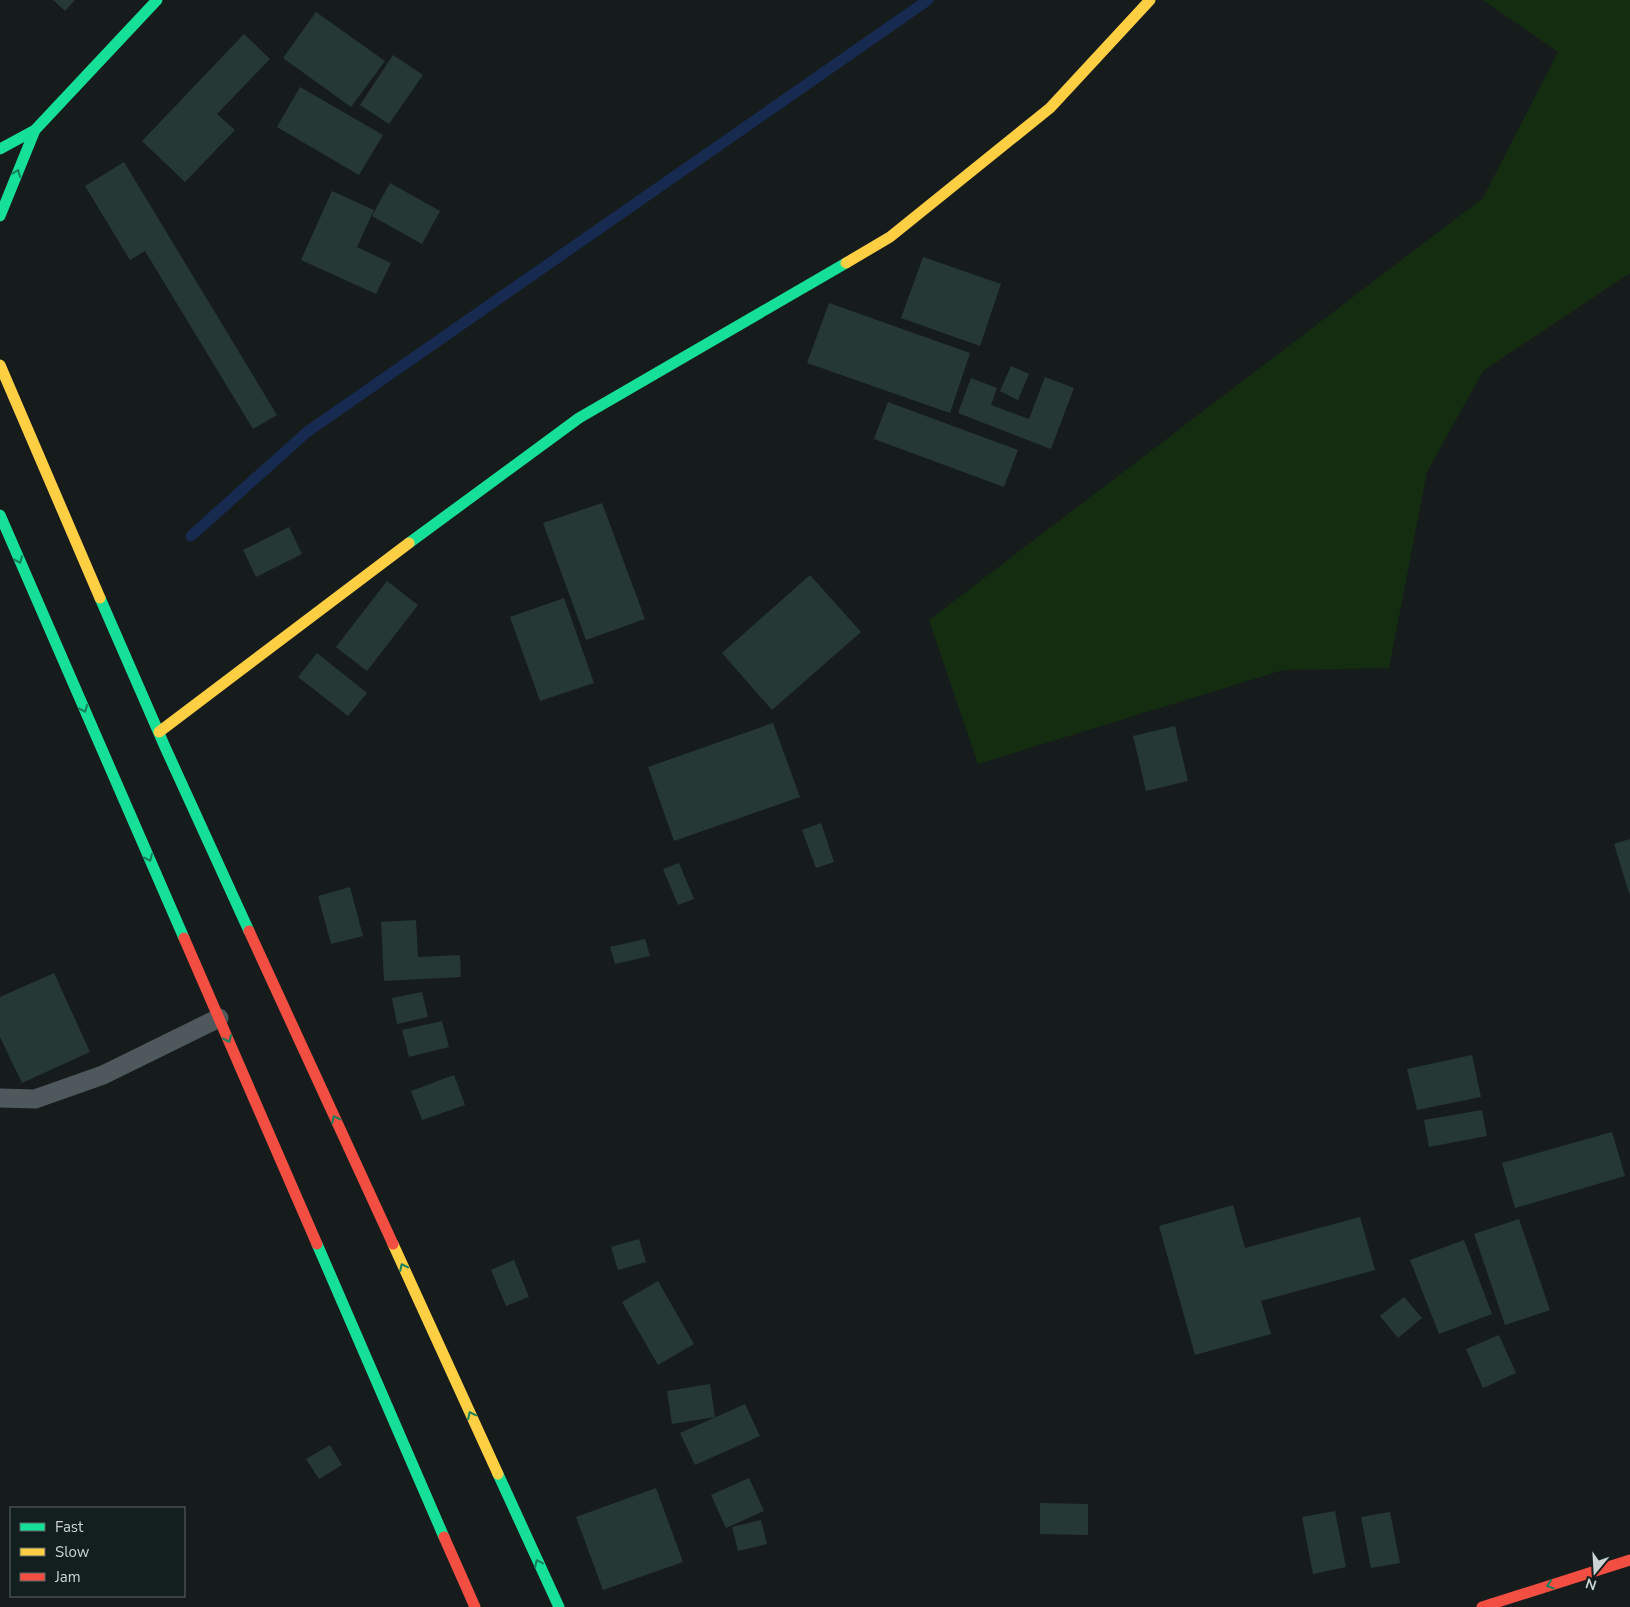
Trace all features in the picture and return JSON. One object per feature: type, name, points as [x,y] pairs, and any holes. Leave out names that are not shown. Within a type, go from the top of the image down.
[{"type":"main road","points":[[0,149],[35,130],[157,0]]},
{"type":"main road","points":[[159,732],[579,418],[890,236],[1050,108],[1150,0]]},
{"type":"main road","points":[[0,216],[35,130]]},
{"type":"main road","points":[[0,366],[159,732],[559,1607]]},
{"type":"main road","points":[[0,516],[475,1607]]},
{"type":"main road","points":[[1482,1607],[1630,1560]]},
{"type":"main road","points":[[465,1607],[467,1587]]},
{"type":"lane","points":[[0,1098],[34,1100],[102,1075],[219,1018]]},
{"type":"green space","points":[[1483,0],[1630,0],[1630,273],[1483,371],[1427,472],[1389,668],[1283,670],[978,764],[929,620],[1483,198],[1558,52]]},
{"type":"building","points":[[53,0],[75,0],[65,11]]},
{"type":"building","points":[[316,12],[385,61],[351,107],[283,58]]},
{"type":"building","points":[[244,34],[270,59],[217,114],[235,130],[185,182],[142,141]]},
{"type":"building","points":[[393,55],[423,75],[389,124],[360,105]]},
{"type":"building","points":[[300,87],[383,135],[359,175],[277,127]]},
{"type":"building","points":[[124,162],[277,415],[253,429],[145,251],[130,260],[85,186]]},
{"type":"building","points":[[390,183],[440,211],[422,244],[372,216]]},
{"type":"building","points":[[332,191],[374,210],[357,247],[391,263],[376,294],[301,260]]},
{"type":"building","points":[[923,257],[1001,284],[980,346],[901,318]]},
{"type":"building","points":[[829,303],[970,353],[950,413],[807,363]]},
{"type":"building","points":[[1011,366],[1029,374],[1018,400],[1000,391]]},
{"type":"building","points":[[1045,377],[1074,388],[1051,449],[958,413],[971,378],[997,388],[991,405],[1029,419]]},
{"type":"building","points":[[888,402],[1018,450],[1004,487],[874,439]]},
{"type":"building","points":[[602,503],[645,619],[586,640],[543,523]]},
{"type":"building","points":[[289,527],[302,554],[256,577],[243,550]]},
{"type":"building","points":[[810,575],[861,632],[772,710],[722,653]]},
{"type":"building","points":[[387,581],[418,605],[367,671],[336,647]]},
{"type":"building","points":[[564,598],[594,683],[540,701],[510,617]]},
{"type":"building","points":[[317,653],[367,693],[348,716],[298,677]]},
{"type":"building","points":[[773,723],[800,797],[674,841],[648,767]]},
{"type":"building","points":[[1175,726],[1188,781],[1146,791],[1133,736]]},
{"type":"building","points":[[821,823],[834,862],[816,868],[802,830]]},
{"type":"building","points":[[1630,839],[1630,896],[1614,844]]},
{"type":"building","points":[[679,863],[694,899],[678,905],[663,869]]},
{"type":"building","points":[[350,887],[363,936],[331,944],[318,896]]},
{"type":"building","points":[[416,920],[418,957],[460,955],[461,977],[384,981],[381,922]]},
{"type":"building","points":[[645,939],[650,956],[615,964],[610,947]]},
{"type":"building","points":[[54,973],[90,1052],[22,1083],[0,1037],[0,997]]},
{"type":"building","points":[[422,992],[428,1017],[397,1024],[392,998]]},
{"type":"building","points":[[442,1021],[449,1047],[409,1057],[402,1030]]},
{"type":"building","points":[[1472,1055],[1481,1097],[1417,1110],[1407,1069]]},
{"type":"building","points":[[454,1075],[465,1105],[422,1120],[411,1091]]},
{"type":"building","points":[[1482,1110],[1487,1136],[1429,1147],[1424,1120]]},
{"type":"building","points":[[1612,1132],[1625,1176],[1515,1208],[1502,1163]]},
{"type":"building","points":[[1233,1205],[1245,1248],[1360,1217],[1375,1270],[1261,1301],[1271,1334],[1195,1355],[1159,1226]]},
{"type":"building","points":[[1519,1219],[1550,1310],[1505,1325],[1474,1234]]},
{"type":"building","points":[[639,1239],[646,1262],[618,1270],[611,1247]]},
{"type":"building","points":[[1464,1240],[1492,1314],[1439,1334],[1410,1260]]},
{"type":"building","points":[[514,1260],[529,1297],[506,1306],[491,1270]]},
{"type":"building","points":[[658,1281],[694,1344],[658,1365],[622,1302]]},
{"type":"building","points":[[1404,1297],[1422,1318],[1398,1338],[1380,1316]]},
{"type":"building","points":[[1499,1335],[1516,1373],[1483,1388],[1466,1349]]},
{"type":"building","points":[[710,1384],[715,1417],[672,1424],[667,1391]]},
{"type":"building","points":[[745,1404],[760,1436],[695,1465],[680,1433]]},
{"type":"building","points":[[330,1445],[342,1465],[319,1479],[306,1459]]},
{"type":"building","points":[[749,1478],[764,1511],[726,1528],[711,1495]]},
{"type":"building","points":[[656,1488],[683,1562],[603,1590],[576,1517]]},
{"type":"building","points":[[1040,1503],[1088,1504],[1088,1535],[1040,1534]]},
{"type":"building","points":[[1335,1511],[1346,1567],[1313,1574],[1302,1517]]},
{"type":"building","points":[[1390,1512],[1400,1563],[1371,1568],[1361,1517]]},
{"type":"building","points":[[761,1520],[767,1544],[738,1551],[732,1527]]},
{"type":"waterway","points":[[191,536],[307,432],[928,0]]},
{"type":"traffic: fast","points":[[0,149],[35,130],[157,0]]},
{"type":"traffic: fast","points":[[0,216],[35,130]]},
{"type":"traffic: fast","points":[[409,543],[579,418],[846,263]]},
{"type":"traffic: fast","points":[[0,515],[184,938]]},
{"type":"traffic: fast","points":[[100,598],[165,747],[249,931]]},
{"type":"traffic: fast","points":[[317,1244],[444,1537]]},
{"type":"traffic: fast","points":[[498,1474],[559,1607]]},
{"type":"traffic: slow","points":[[846,263],[890,237],[1050,108],[1150,0]]},
{"type":"traffic: slow","points":[[0,365],[100,598]]},
{"type":"traffic: slow","points":[[159,732],[409,543]]},
{"type":"traffic: slow","points":[[393,1244],[498,1474]]},
{"type":"traffic: jam","points":[[249,931],[393,1244]]},
{"type":"traffic: jam","points":[[184,938],[317,1244]]},
{"type":"traffic: jam","points":[[444,1537],[475,1607]]},
{"type":"traffic: jam","points":[[1482,1607],[1630,1560]]}]
